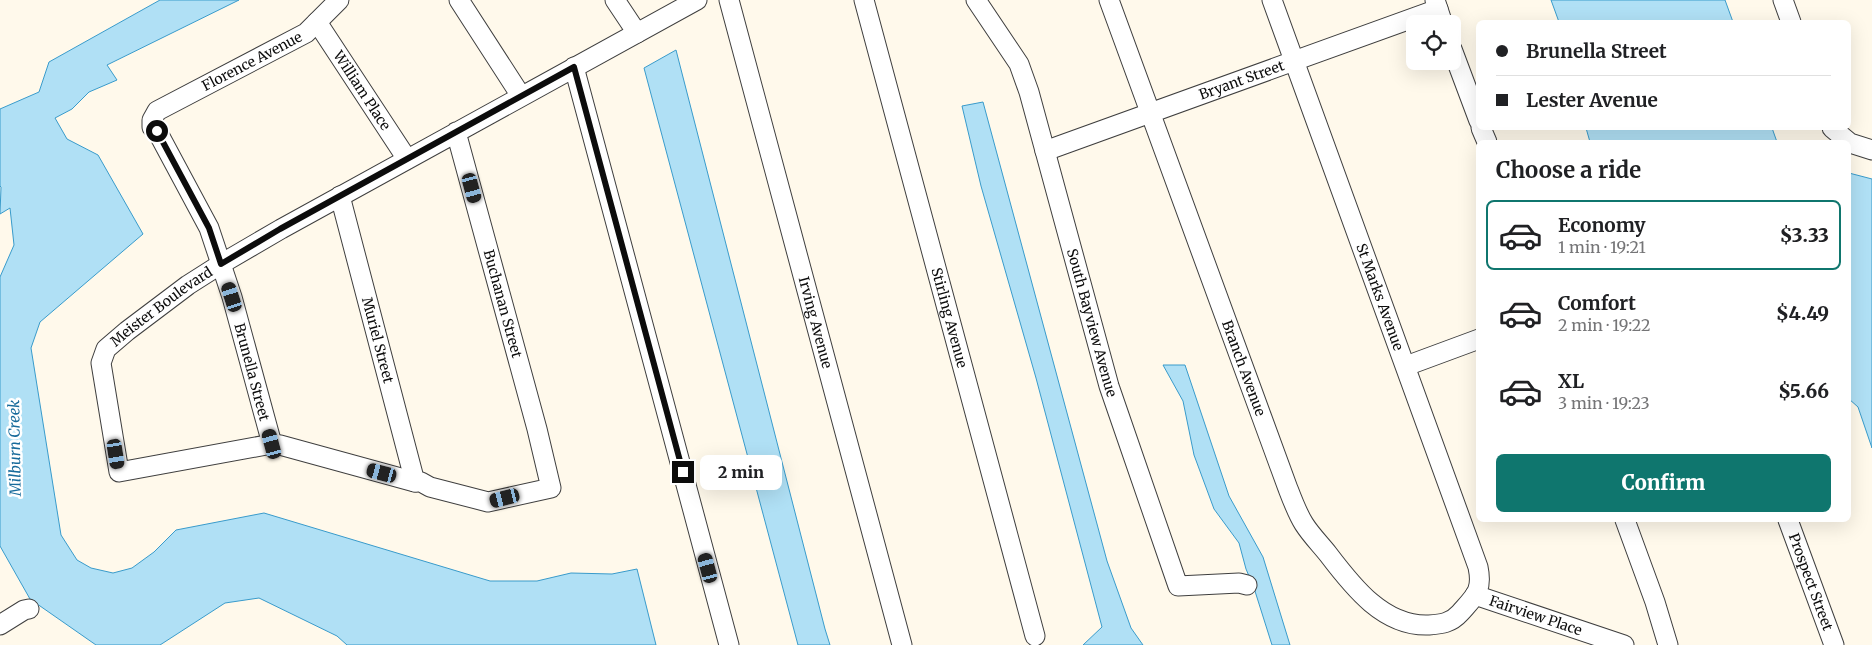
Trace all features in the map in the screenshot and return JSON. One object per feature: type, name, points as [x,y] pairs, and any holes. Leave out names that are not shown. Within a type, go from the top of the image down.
[{"type":"street","name":"Florence Avenue","points":[[157,111],[306,33],[339,0]]},
{"type":"street","points":[[458,0],[521,96]]},
{"type":"street","points":[[615,0],[637,33]]},
{"type":"street","name":"Meister Boulevard","points":[[272,444],[119,472],[101,363],[106,349],[188,285],[280,229],[697,0]]},
{"type":"street","name":"Irving Avenue","points":[[729,0],[902,645]]},
{"type":"street","name":"Stirling Avenue","points":[[864,0],[1035,636]]},
{"type":"street","name":"South Bayview Avenue","points":[[976,0],[1019,64],[1029,92],[1109,386],[1178,586],[1238,583],[1246,585]]},
{"type":"street","name":"Branch Avenue","points":[[1110,0],[1286,486],[1304,523],[1349,582],[1376,607],[1398,619],[1420,625],[1444,624],[1456,618],[1475,595]]},
{"type":"street","name":"St Marks Avenue","points":[[1272,0],[1478,567],[1481,581],[1475,595]]},
{"type":"street","points":[[1783,0],[1790,20]]},
{"type":"street","name":"Bryant Street","points":[[1045,151],[1294,60],[1439,11]]},
{"type":"street","name":"William Place","points":[[317,22],[408,159]]},
{"type":"street","points":[[574,67],[729,645]]},
{"type":"street","points":[[1460,70],[1476,112]]},
{"type":"street","name":"Brunella Street","points":[[157,111],[152,120],[152,127],[157,131],[209,228],[232,297],[272,444]]},
{"type":"street","points":[[1834,130],[1846,140]]},
{"type":"street","name":"Buchanan Street","points":[[416,482],[488,502],[551,488],[537,429],[456,132]]},
{"type":"street","points":[[1851,143],[1872,150]]},
{"type":"street","name":"Muriel Street","points":[[340,196],[416,482]]},
{"type":"street","points":[[1406,366],[1476,340]]},
{"type":"street","points":[[272,444],[416,482]]},
{"type":"street","points":[[1626,522],[1668,645]]},
{"type":"street","name":"Prospect Street","points":[[1789,522],[1834,645]]},
{"type":"street","name":"Fairview Place","points":[[1475,595],[1624,645]]},
{"type":"street","points":[[0,625],[24,610],[30,609]]},
{"type":"water","name":"Milburn Creek","points":[[160,0],[239,0],[107,65],[117,80],[89,92],[72,109],[55,118],[67,139],[98,155],[143,234],[40,322],[31,348],[61,535],[77,560],[91,568],[113,573],[132,568],[154,552],[176,530],[264,513],[490,581],[537,581],[571,573],[612,574],[637,569],[656,645],[347,645],[337,636],[259,598],[225,603],[160,645],[96,645],[30,599],[0,546],[0,277],[14,245],[10,208],[0,214],[0,109],[39,92],[49,62]]},
{"type":"water","points":[[1551,0],[1725,0],[1732,20],[1558,20]]},
{"type":"water","points":[[676,50],[830,645],[798,645],[644,68]]},
{"type":"water","points":[[983,102],[1107,561],[1131,628],[1143,645],[1083,645],[1102,627],[1036,378],[981,186],[962,106]]},
{"type":"water","points":[[1587,130],[1773,130],[1776,140],[1589,140]]},
{"type":"water","points":[[1851,174],[1872,179],[1872,448],[1858,407],[1851,401]]},
{"type":"water","points":[[1163,365],[1185,365],[1229,496],[1263,557],[1290,645],[1272,645],[1239,543],[1214,509],[1194,455],[1183,401]]},
{"type":"route","points":[[157,131],[209,228],[221,264],[280,229],[574,67],[683,472]]}]
